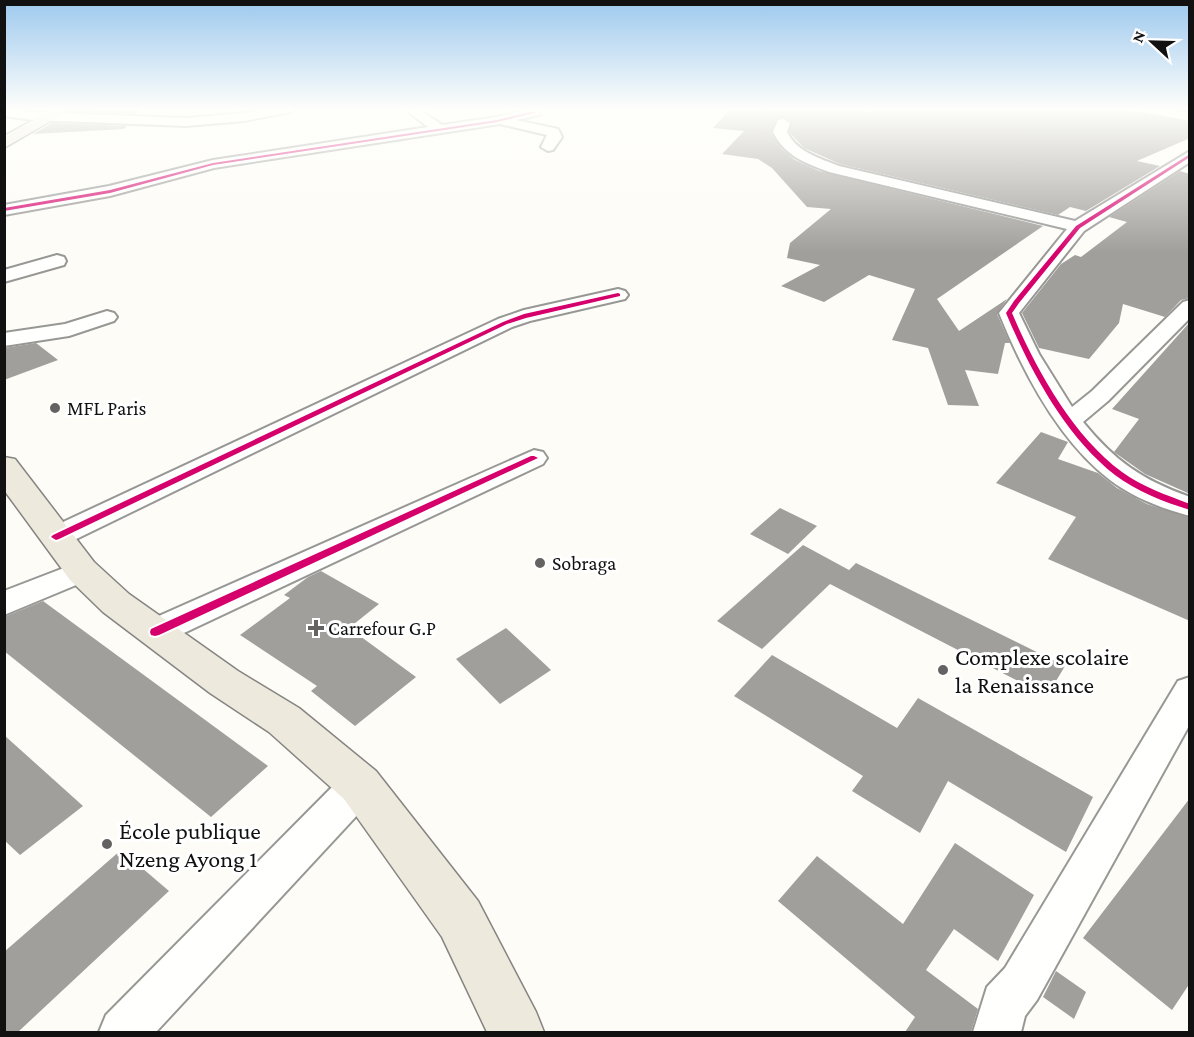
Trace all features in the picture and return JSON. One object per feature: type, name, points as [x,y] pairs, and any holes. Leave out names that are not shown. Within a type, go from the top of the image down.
[{"type":"main road","points":[[9,482],[82,571],[116,603],[284,720],[360,785],[460,919],[516,1032]]},
{"type":"street","points":[[4,210],[90,195],[213,164],[264,156]]},
{"type":"street","points":[[802,156],[825,166],[1078,227]]},
{"type":"street","points":[[1188,156],[1078,227],[1009,313],[1032,364],[1098,456],[1120,475],[1190,507]]},
{"type":"street","points":[[4,276],[57,261]]},
{"type":"street","points":[[56,537],[505,323],[524,316],[618,295]]},
{"type":"street","points":[[1070,420],[1100,396],[1190,306]]},
{"type":"street","points":[[4,340],[69,330],[107,317]]},
{"type":"street","points":[[155,632],[534,458]]},
{"type":"street","points":[[4,604],[82,571]]},
{"type":"street","points":[[997,1032],[1004,1004],[1021,984],[1190,691]]},
{"type":"street","points":[[123,1032],[360,785]]},
{"type":"building","points":[[739,156],[791,156],[819,171],[1043,226],[937,299],[959,331],[1007,299],[997,314],[1010,343],[1005,343],[998,374],[965,370],[979,406],[948,405],[928,348],[892,340],[915,289],[869,275],[824,302],[781,286],[820,265],[787,258],[790,243],[831,209],[807,207],[772,168],[758,159]]},
{"type":"building","points":[[823,156],[1148,156],[1137,161],[1160,166],[1086,211],[1070,207],[1058,215],[840,164]]},
{"type":"building","points":[[1180,171],[1190,174],[1190,298],[1181,300],[1165,317],[1123,304],[1119,323],[1089,359],[1039,348],[1022,313],[1061,264],[1075,255],[1081,257],[1127,222],[1109,217]]},
{"type":"building","points":[[1190,322],[1190,494],[1145,474],[1114,452],[1139,419],[1112,409]]},
{"type":"building","points":[[36,343],[58,360],[4,380],[4,348]]},
{"type":"building","points":[[1041,432],[1068,442],[1058,459],[1098,473],[1117,488],[1147,504],[1190,518],[1190,621],[1048,559],[1076,517],[996,483]]},
{"type":"building","points":[[780,508],[817,526],[788,554],[750,534]]},
{"type":"building","points":[[803,545],[849,570],[856,563],[1065,666],[1047,696],[830,584],[762,649],[717,621]]},
{"type":"building","points":[[321,571],[379,604],[349,628],[416,677],[355,726],[311,691],[317,686],[240,635],[290,598],[284,595],[308,577]]},
{"type":"building","points":[[43,601],[268,766],[211,817],[4,651],[4,617]]},
{"type":"building","points":[[506,628],[551,670],[500,704],[456,659]]},
{"type":"building","points":[[772,655],[897,728],[918,698],[1093,797],[1066,852],[948,781],[920,833],[852,791],[863,776],[734,696]]},
{"type":"building","points":[[4,735],[83,806],[20,855],[4,840]]},
{"type":"building","points":[[1190,798],[1190,983],[1172,1010],[1083,938]]},
{"type":"building","points":[[955,843],[1034,895],[998,961],[954,929],[926,970],[978,1009],[971,1032],[905,1032],[915,1017],[778,901],[817,856],[903,924]]},
{"type":"building","points":[[121,850],[169,891],[18,1032],[4,1032],[4,952]]},
{"type":"building","points":[[1056,971],[1086,992],[1074,1019],[1043,997]]},
{"type":"cycle path","points":[[4,210],[110,191],[213,164],[263,156]]},
{"type":"cycle path","points":[[1188,156],[1078,227],[1009,313],[1041,377],[1086,443],[1127,479],[1153,493],[1190,507]]},
{"type":"cycle path","points":[[56,537],[505,323],[524,316],[618,295]]},
{"type":"cycle path","points":[[155,632],[534,458]]},
{"type":"place","name":"MFL Paris","points":[[55,408]]},
{"type":"place","name":"Sobraga","points":[[540,563]]},
{"type":"place","name":"Carrefour G.P","points":[[316,628]]},
{"type":"place","name":"Complexe scolaire la Renaissance","points":[[943,670]]},
{"type":"place","name":"École publique Nzeng Ayong 1","points":[[107,844]]}]
